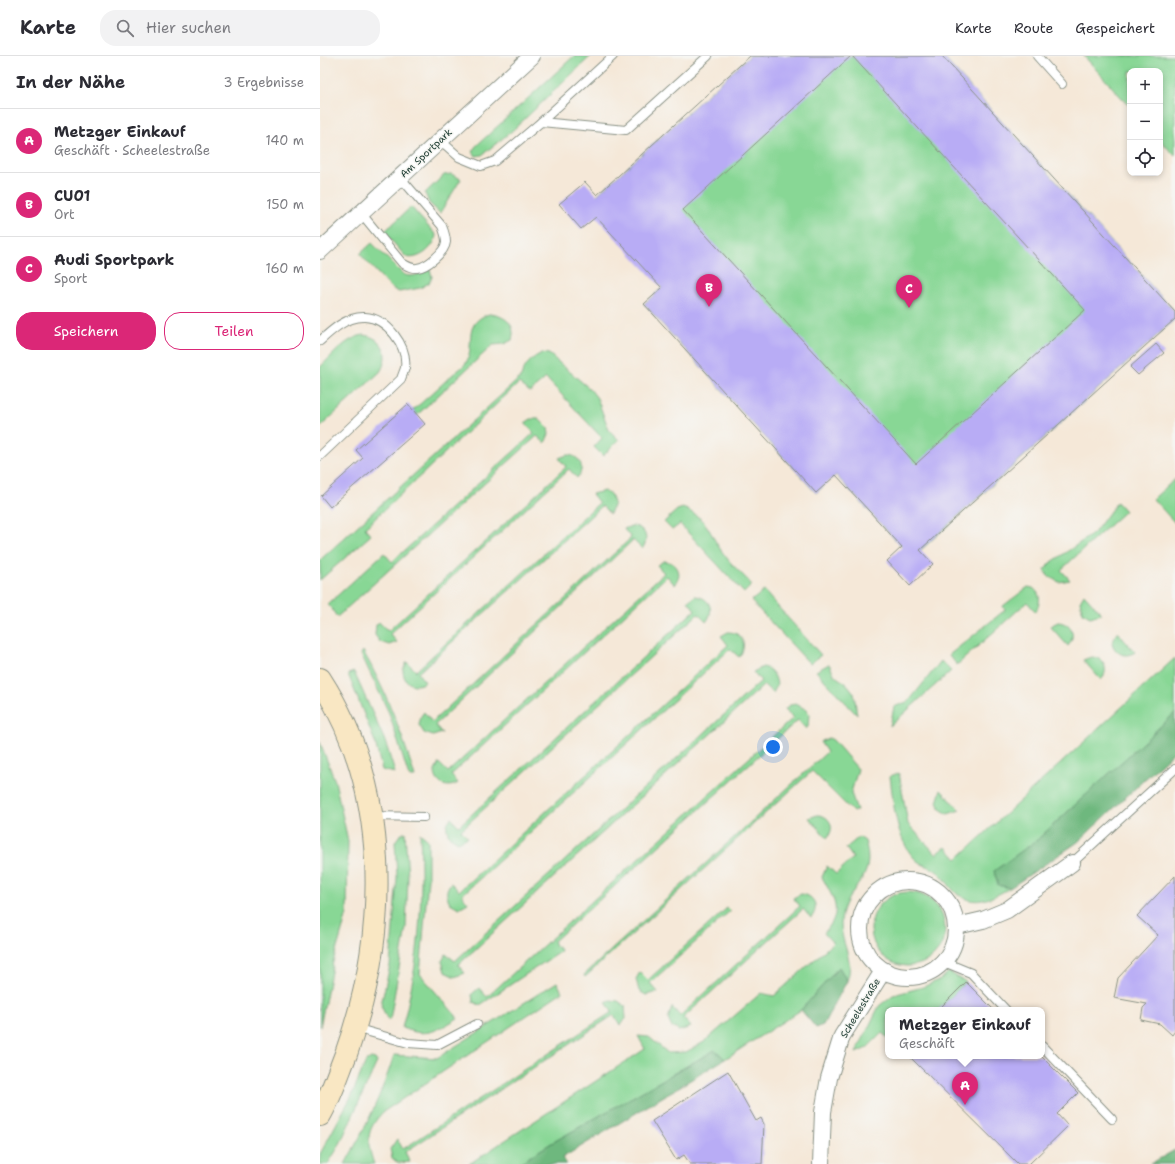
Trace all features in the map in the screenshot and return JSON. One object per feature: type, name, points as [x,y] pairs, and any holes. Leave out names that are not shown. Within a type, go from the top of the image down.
[{"type":"street","name":"Am Sportpark","points":[[320,251],[532,56]]},
{"type":"street","points":[[320,679],[332,697],[363,775],[371,816],[377,870],[376,920],[368,977],[355,1028],[341,1068],[320,1115]]},
{"type":"street","points":[[957,926],[983,920],[1007,910],[1072,863]]},
{"type":"street","name":"Scheelestraße","points":[[915,880],[931,886],[944,896],[953,910],[957,926],[956,939],[944,962],[931,972],[915,977],[899,976],[883,971],[871,960],[862,945],[859,929],[862,912],[883,887],[898,881],[915,880]]},
{"type":"street","name":"Scheelestraße","points":[[821,1164],[823,1112],[829,1078],[842,1036],[883,971]]},
{"type":"lane","points":[[440,140],[459,157],[481,166],[495,161],[614,56]]},
{"type":"lane","points":[[541,122],[626,130],[708,56]]},
{"type":"lane","points":[[1037,56],[1062,84]]},
{"type":"lane","points":[[361,213],[402,262],[409,267],[416,268],[425,266],[443,250],[446,243],[446,235],[442,226],[400,177]]},
{"type":"lane","points":[[320,341],[338,325],[351,320],[364,317],[379,320],[397,339],[403,353],[405,367],[401,379],[320,456]]},
{"type":"lane","points":[[1072,863],[1175,769]]},
{"type":"lane","points":[[371,816],[424,817]]},
{"type":"lane","points":[[944,962],[971,973],[1003,1007]]},
{"type":"lane","points":[[355,1028],[408,1043],[436,1045],[477,1024]]},
{"type":"lane","points":[[1045,1049],[1112,1118]]},
{"type":"green space","points":[[574,56],[591,56],[513,130],[482,155],[476,156],[473,152],[475,147]]},
{"type":"green space","points":[[750,56],[942,56],[1175,312],[1175,319],[912,558],[836,475],[816,493],[644,304],[662,288],[597,195]]},
{"type":"green space","points":[[1084,56],[1175,56],[1175,156],[1163,143],[1163,68],[1127,68],[1127,104]]},
{"type":"green space","points":[[451,174],[461,179],[440,213],[429,203],[425,193],[444,175]]},
{"type":"green space","points":[[411,207],[436,235],[433,244],[429,249],[421,255],[411,258],[406,257],[384,232]]},
{"type":"green space","points":[[372,243],[403,274],[413,276],[430,269],[432,277],[429,283],[420,288],[399,292],[391,288],[360,254]]},
{"type":"green space","points":[[489,314],[499,316],[508,321],[512,329],[512,340],[504,344],[493,345],[417,415],[413,410],[466,363],[469,356],[472,329],[480,318]]},
{"type":"green space","points":[[363,335],[370,336],[380,343],[385,353],[383,366],[380,372],[320,427],[320,367],[345,344]]},
{"type":"green space","points":[[542,353],[549,354],[590,389],[597,398],[609,430],[619,440],[603,456],[594,447],[602,438],[546,378],[530,392],[519,383],[365,528],[371,535],[320,580],[320,560],[521,377],[528,363],[534,357]]},
{"type":"green space","points":[[531,419],[539,419],[548,428],[549,434],[545,443],[537,436],[337,617],[328,604],[384,553],[392,562],[534,433],[525,423]]},
{"type":"green space","points":[[567,455],[575,457],[580,463],[581,470],[577,478],[569,469],[390,634],[397,642],[389,645],[380,642],[375,635],[376,625],[379,622],[388,631],[566,467],[559,458]]},
{"type":"green space","points":[[1175,479],[1175,523],[1153,499]]},
{"type":"green space","points":[[604,491],[611,495],[614,503],[610,514],[602,506],[418,673],[425,682],[413,685],[407,681],[403,675],[403,670],[407,662],[416,671],[599,503],[592,494]]},
{"type":"green space","points":[[1117,502],[1125,511],[1061,570],[1070,580],[1059,582],[1047,575],[1045,570],[1049,564],[1094,533]]},
{"type":"green space","points":[[683,508],[699,517],[704,522],[726,557],[752,585],[744,593],[680,524],[672,530],[664,522],[677,510]]},
{"type":"green space","points":[[631,526],[640,528],[645,534],[646,541],[642,549],[633,540],[435,725],[442,733],[433,736],[424,733],[419,725],[421,716],[424,712],[432,722],[631,538],[624,529]]},
{"type":"green space","points":[[664,561],[673,564],[678,569],[679,577],[675,585],[667,576],[451,775],[458,783],[446,786],[439,782],[435,771],[439,763],[448,772],[664,573],[657,565]]},
{"type":"green space","points":[[1028,587],[1033,588],[1039,596],[1036,612],[1027,602],[957,665],[949,655],[1005,610],[1003,606]]},
{"type":"green space","points":[[764,591],[821,655],[810,664],[751,601]]},
{"type":"green space","points":[[1084,594],[1102,614],[1090,617],[1083,613],[1080,601]]},
{"type":"green space","points":[[695,596],[704,599],[710,605],[709,618],[706,622],[698,614],[461,830],[468,837],[458,842],[450,837],[447,827],[451,818],[459,826],[695,610],[688,601]]},
{"type":"green space","points":[[1058,622],[1063,623],[1071,630],[1072,638],[1068,646],[1050,626]]},
{"type":"green space","points":[[728,632],[737,634],[742,640],[743,648],[739,657],[730,649],[462,895],[468,903],[459,908],[450,903],[447,893],[451,883],[459,891],[728,645],[721,636]]},
{"type":"green space","points":[[1117,632],[1135,652],[1124,655],[1115,650],[1112,643]]},
{"type":"green space","points":[[363,651],[393,712],[415,777],[410,777],[408,774],[389,713],[361,654]]},
{"type":"green space","points":[[1091,657],[1099,659],[1104,665],[1105,672],[1101,680],[1083,660]]},
{"type":"green space","points":[[1175,658],[1175,713],[1037,840],[994,871],[998,885],[1010,888],[996,896],[982,900],[969,900],[955,892],[939,873],[934,869],[918,862],[909,852],[900,832],[897,820],[890,776],[899,773],[908,824],[936,854],[946,847],[957,859]]},
{"type":"green space","points":[[941,661],[951,671],[890,726],[894,707],[909,701]]},
{"type":"green space","points":[[829,664],[835,676],[847,684],[854,693],[857,715],[816,671]]},
{"type":"green space","points":[[763,667],[771,671],[776,679],[777,685],[773,693],[764,685],[458,965],[465,973],[455,977],[445,972],[442,961],[446,954],[455,961],[761,681],[753,672]]},
{"type":"green space","points":[[354,672],[385,741],[395,773],[382,770],[375,742],[348,674]]},
{"type":"green space","points":[[796,704],[807,710],[809,714],[808,727],[806,729],[798,720],[553,942],[561,951],[480,1005],[473,1002],[472,994],[479,988],[487,997],[793,718],[785,709],[790,705]]},
{"type":"green space","points":[[1175,713],[1175,751],[1078,842],[1010,888],[998,885],[994,871],[1037,840]]},
{"type":"green space","points":[[829,738],[833,740],[858,769],[851,793],[857,810],[853,812],[812,771],[585,977],[584,975],[827,752],[820,742]]},
{"type":"green space","points":[[320,742],[335,781],[348,841],[347,914],[333,962],[320,1027]]},
{"type":"green space","points":[[941,790],[960,810],[948,814],[940,809],[937,802]]},
{"type":"green space","points":[[817,815],[825,817],[830,823],[831,830],[827,838],[809,818]]},
{"type":"green space","points":[[405,832],[408,877],[406,928],[390,1020],[387,1019],[381,1005],[390,965],[397,877],[395,842],[399,836]]},
{"type":"green space","points":[[420,833],[428,840],[428,879],[420,974],[458,1018],[437,1030],[425,1033],[402,1028],[413,979],[419,931],[421,883]]},
{"type":"green space","points":[[859,837],[865,841],[868,854],[867,865],[865,874],[845,904],[841,924],[849,964],[847,981],[839,967],[801,1010],[725,1059],[715,1050],[550,1144],[518,1164],[469,1164],[645,1049],[638,1036],[649,1037],[668,1053],[686,1052],[704,1042],[761,993],[774,996],[833,943],[824,933],[834,918],[835,905],[822,877],[827,866],[836,874],[853,858],[846,848]]},
{"type":"green space","points":[[908,892],[922,895],[934,903],[942,915],[945,929],[942,943],[934,955],[922,963],[908,966],[894,963],[882,955],[874,943],[871,929],[874,915],[882,903],[894,895]]},
{"type":"green space","points":[[801,894],[806,895],[814,902],[815,910],[811,918],[803,909],[683,1018],[691,1027],[679,1031],[671,1026],[668,1019],[672,1007],[680,1016],[800,906],[793,898]]},
{"type":"green space","points":[[727,908],[730,911],[650,983],[658,992],[646,995],[639,991],[636,979],[640,972],[648,980]]},
{"type":"green space","points":[[839,967],[847,981],[823,1025],[816,1028],[801,1010]]},
{"type":"green space","points":[[949,972],[966,982],[941,1007],[885,1007],[885,1036],[882,1033],[867,1048],[856,1053],[879,1006],[893,995],[923,987],[939,980]]},
{"type":"green space","points":[[557,982],[562,992],[383,1112],[373,1124],[369,1136],[370,1149],[374,1164],[345,1164],[372,1111],[384,1084],[394,1055],[437,1058]]},
{"type":"green space","points":[[610,1000],[618,1001],[625,1006],[626,1019],[620,1025],[614,1015],[405,1152],[410,1162],[398,1163],[392,1158],[390,1149],[397,1139],[403,1149],[612,1012],[606,1002]]},
{"type":"green space","points":[[715,1050],[725,1059],[562,1158],[567,1164],[518,1164],[550,1144]]},
{"type":"green space","points":[[371,1058],[375,1059],[377,1062],[339,1146],[328,1164],[320,1164],[320,1154],[352,1095],[366,1061]]},
{"type":"green space","points":[[1175,1150],[1175,1164],[1150,1164]]},
{"type":"building","points":[[750,56],[851,56],[683,210],[916,464],[1085,310],[852,56],[942,56],[1175,312],[1175,319],[920,550],[933,564],[910,586],[887,561],[902,547],[836,475],[816,493],[644,304],[662,288],[596,217],[581,229],[559,204],[585,182],[597,195]]},
{"type":"building","points":[[1156,344],[1164,353],[1138,375],[1130,367]]},
{"type":"building","points":[[408,404],[425,424],[330,507],[321,496],[363,458],[356,450]]},
{"type":"building","points":[[1175,876],[1175,1031],[1172,1035],[1160,1024],[1141,1020],[1143,1008],[1147,1004],[1114,998],[1118,978],[1158,935],[1137,916]]},
{"type":"building","points":[[966,982],[991,1007],[941,1007]]},
{"type":"building","points":[[912,1059],[1044,1059],[1078,1093],[1057,1114],[1068,1126],[1029,1164],[1018,1164]]},
{"type":"building","points":[[728,1071],[756,1121],[761,1118],[764,1124],[762,1164],[690,1164],[684,1155],[676,1160],[652,1121]]},
{"type":"place","name":"CU01","points":[[709,307]]},
{"type":"place","name":"Audi Sportpark","points":[[909,308]]},
{"type":"place","name":"Metzger Einkauf","points":[[965,1105]]}]
